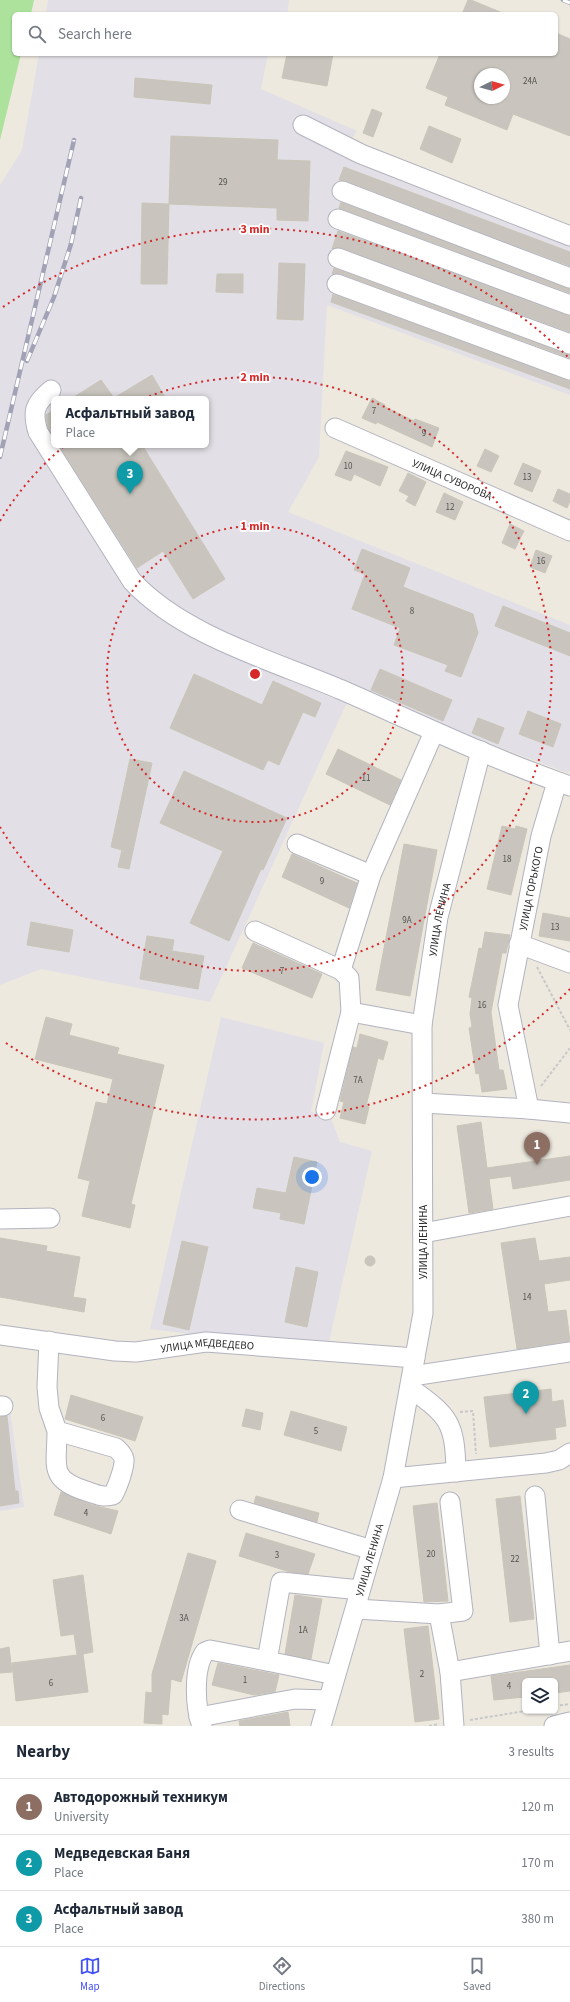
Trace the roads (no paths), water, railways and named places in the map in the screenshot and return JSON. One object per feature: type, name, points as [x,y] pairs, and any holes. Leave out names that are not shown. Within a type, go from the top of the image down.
[{"type":"street","points":[[303,125],[361,154],[570,236]]},
{"type":"street","points":[[342,191],[570,278]]},
{"type":"street","points":[[338,219],[570,306]]},
{"type":"street","points":[[338,258],[570,344]]},
{"type":"street","points":[[336,284],[570,370]]},
{"type":"street","points":[[51,390],[38,402],[35,411],[34,420],[38,432],[132,581],[142,592],[184,620],[210,635],[255,656],[341,690],[434,732],[564,784]]},
{"type":"street","name":"УЛИЦА СУВОРОВА","points":[[335,428],[570,531]]},
{"type":"street","points":[[341,970],[372,875],[434,732]]},
{"type":"street","name":"УЛИЦА ЛЕНИНА","points":[[321,1726],[393,1478],[423,1313],[422,1025],[438,917],[481,751]]},
{"type":"street","name":"УЛИЦА ГОРЬКОГО","points":[[564,784],[541,836],[519,944],[570,962]]},
{"type":"street","points":[[297,844],[372,875]]},
{"type":"street","points":[[255,931],[341,970],[348,978],[351,1012],[326,1110]]},
{"type":"street","points":[[519,944],[508,1005],[529,1106]]},
{"type":"street","points":[[351,1012],[422,1025]]},
{"type":"street","points":[[423,1103],[529,1106],[570,1113]]},
{"type":"street","points":[[423,1233],[570,1206]]},
{"type":"street","points":[[0,1219],[50,1218]]},
{"type":"street","name":"УЛИЦА МЕДВЕДЕВО","points":[[0,1335],[115,1351],[136,1352],[206,1342],[415,1358]]},
{"type":"street","points":[[49,1341],[47,1387],[49,1408],[57,1431]]},
{"type":"street","points":[[411,1382],[570,1352]]},
{"type":"street","points":[[411,1382],[443,1413],[451,1426],[455,1446],[456,1472]]},
{"type":"street","points":[[393,1478],[546,1463],[559,1460],[570,1453]]},
{"type":"street","points":[[535,1496],[550,1655]]},
{"type":"street","points":[[356,1609],[439,1614],[463,1611],[450,1502]]},
{"type":"street","points":[[240,1510],[372,1550]]},
{"type":"street","points":[[267,1661],[281,1582],[360,1590]]},
{"type":"street","points":[[439,1614],[450,1672],[454,1724]]},
{"type":"street","points":[[328,1700],[296,1698],[200,1721],[196,1694],[198,1675],[205,1652],[210,1650],[335,1675]]},
{"type":"street","points":[[450,1672],[570,1651]]},
{"type":"street","points":[[554,1726],[570,1722]]},
{"type":"railway","points":[[563,0],[570,3]]},
{"type":"railway","points":[[0,457],[74,140]]},
{"type":"railway","points":[[27,361],[54,297],[71,244],[81,198]]},
{"type":"place","name":"Асфальтный завод","points":[[130,494]]},
{"type":"place","name":"Автодорожный техникум","points":[[537,1165]]},
{"type":"place","name":"Медведевская Баня","points":[[526,1414]]}]
